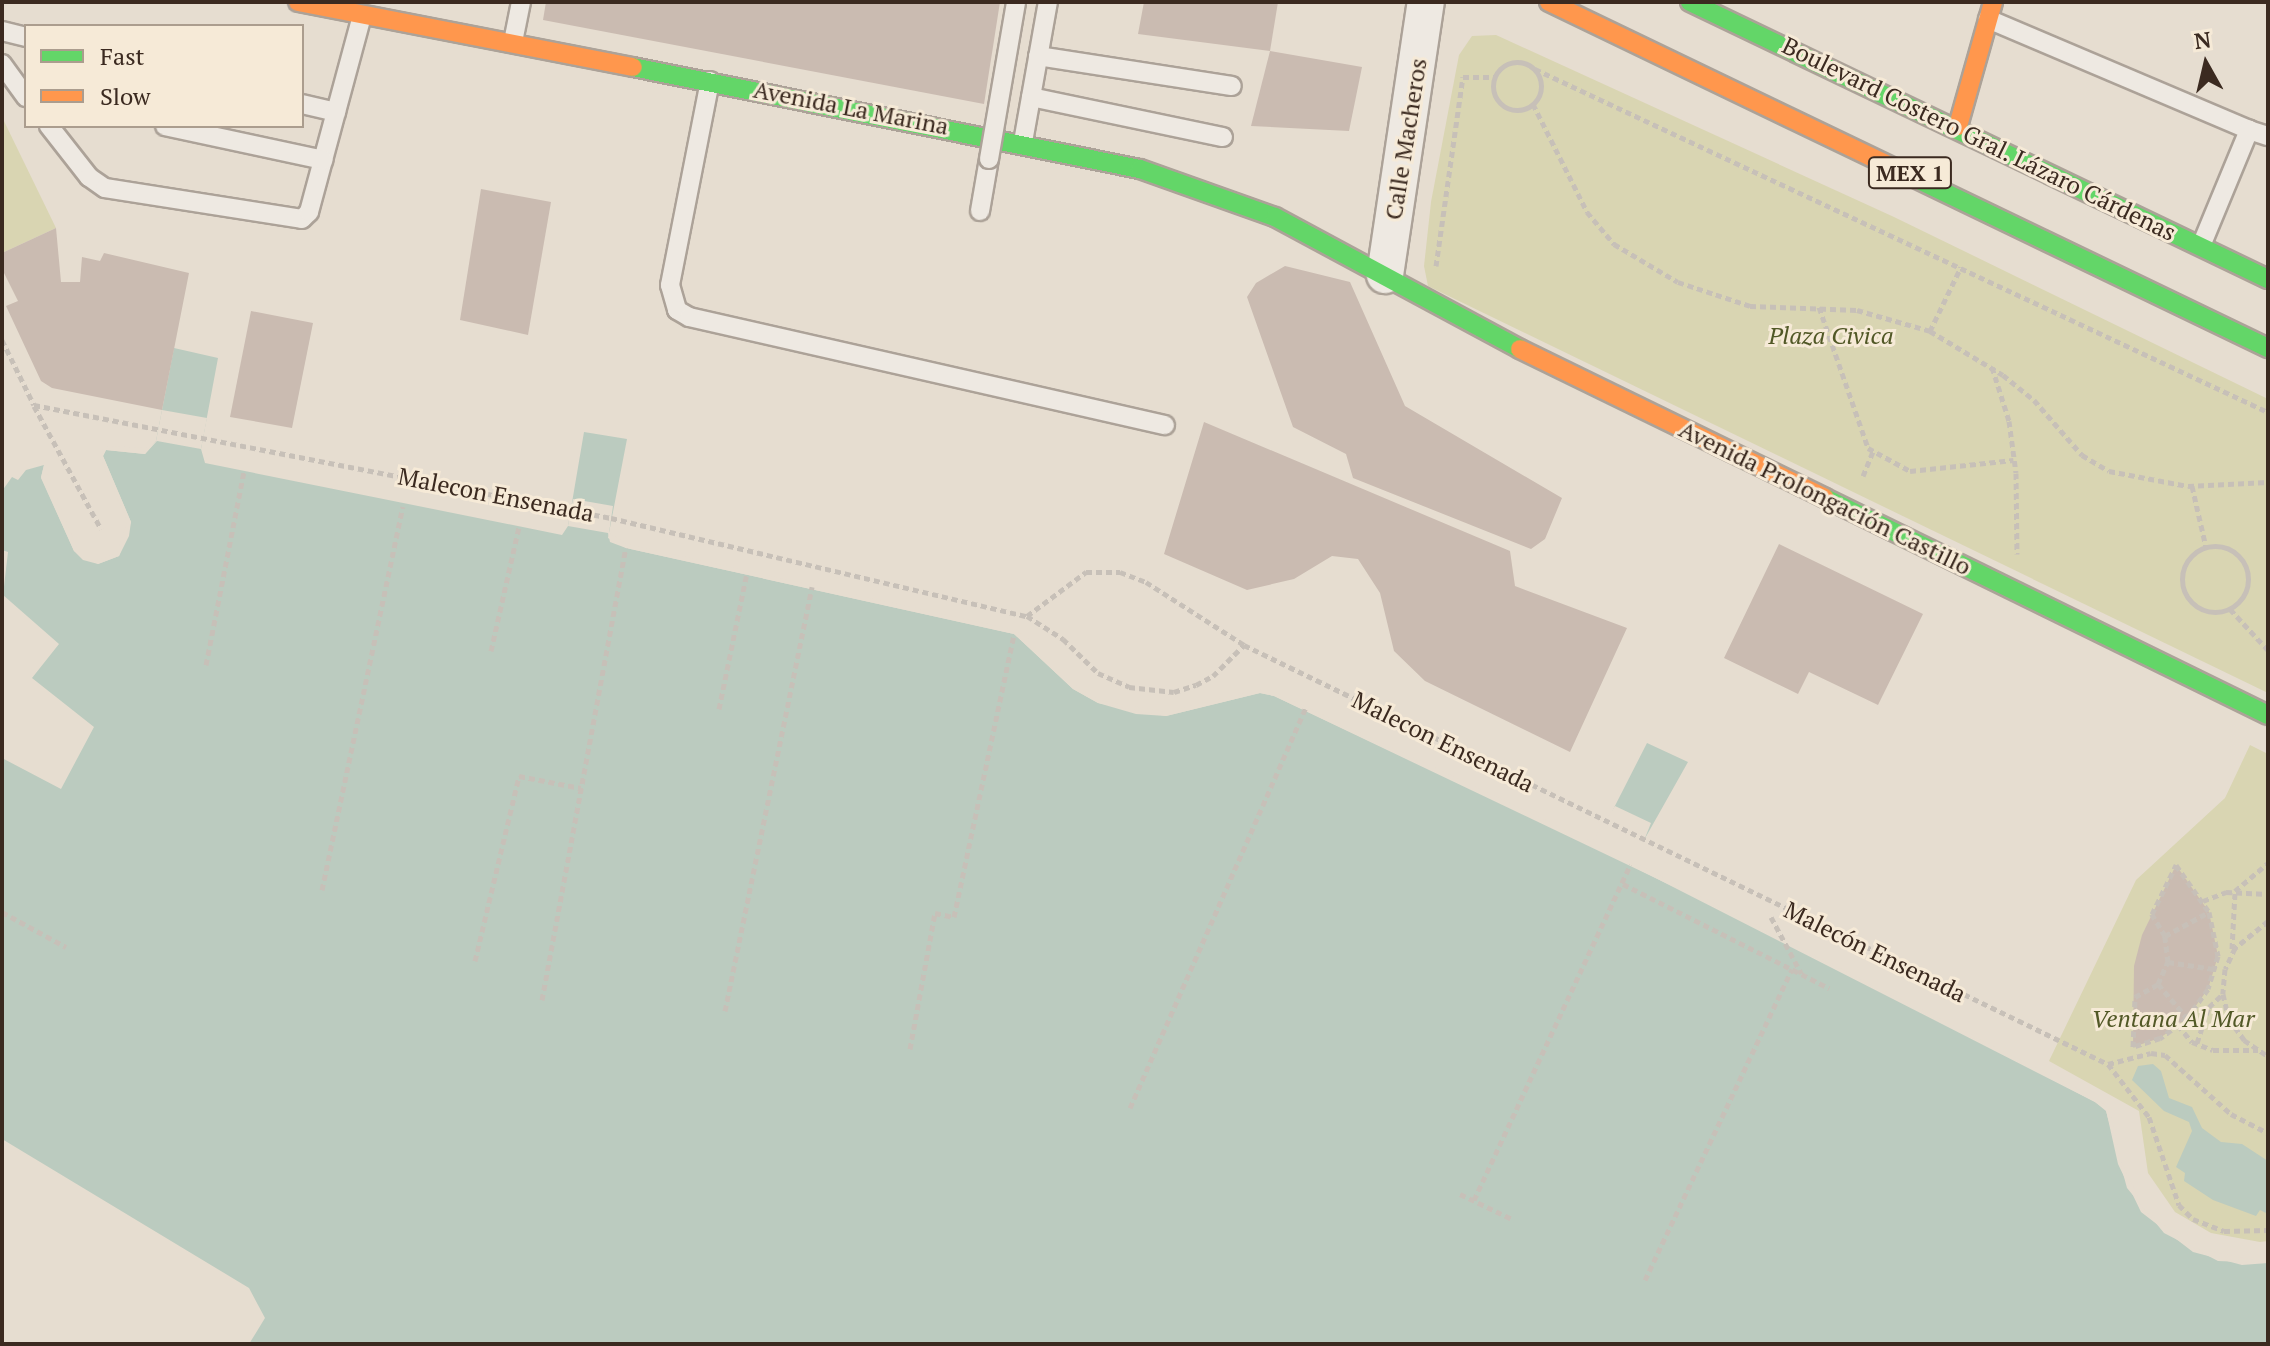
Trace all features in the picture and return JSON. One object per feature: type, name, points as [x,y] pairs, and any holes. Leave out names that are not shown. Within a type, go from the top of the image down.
[{"type":"main road","name":"Avenida La Marina","points":[[298,2],[1023,142],[1140,169],[1275,217],[1385,275]]},
{"type":"main road","name":"MEX 1","points":[[1549,2],[2268,348]]},
{"type":"main road","name":"Boulevard Costero Gral. Lázaro Cárdenas","points":[[1690,2],[1958,126],[2268,279]]},
{"type":"main road","points":[[1958,126],[1990,11]]},
{"type":"main road","name":"Avenida Prolongación Castillo","points":[[1385,275],[1443,311],[2268,715]]},
{"type":"street","name":"Calle Macheros","points":[[1385,275],[1426,2]]},
{"type":"lane","points":[[513,42],[521,2]]},
{"type":"lane","points":[[980,211],[1016,2]]},
{"type":"lane","points":[[1023,142],[1048,2]]},
{"type":"lane","points":[[1990,11],[2268,136]]},
{"type":"lane","points":[[51,128],[89,177],[105,188],[291,221],[309,212],[362,16]]},
{"type":"lane","points":[[2,31],[24,36]]},
{"type":"lane","points":[[1038,56],[1232,86]]},
{"type":"lane","points":[[2,64],[24,93]]},
{"type":"lane","points":[[710,81],[670,285],[677,310],[689,317],[1165,425]]},
{"type":"lane","points":[[1031,97],[1223,137]]},
{"type":"lane","points":[[304,104],[336,112]]},
{"type":"lane","points":[[174,128],[323,160]]},
{"type":"lane","points":[[2201,246],[2249,130]]},
{"type":"path","points":[[1435,273],[1463,77],[1495,77],[1513,62],[1535,69],[2268,412]]},
{"type":"path","points":[[1495,77],[1494,93],[1503,106],[1519,110],[1533,104],[1541,91],[1535,69]]},
{"type":"path","points":[[1533,104],[1587,212],[1614,244],[1678,282],[1750,306],[1857,310],[1930,331],[1991,366],[2034,400],[2082,455],[2109,471],[2192,486],[2268,482]]},
{"type":"path","points":[[1930,331],[1961,267]]},
{"type":"path","points":[[1819,307],[1847,398],[1873,451],[1910,471],[2013,460]]},
{"type":"path","points":[[2,340],[101,529]]},
{"type":"path","points":[[1991,366],[2009,421],[2017,567]]},
{"type":"path","name":"Malecon Ensenada","points":[[34,405],[159,426],[611,518],[1027,616],[1063,639],[1098,673],[1153,692],[1196,685],[1244,645]]},
{"type":"path","points":[[1857,492],[1873,451]]},
{"type":"path","points":[[206,665],[244,472]]},
{"type":"path","points":[[2192,486],[2206,547]]},
{"type":"path","points":[[322,890],[403,506]]},
{"type":"path","points":[[491,651],[519,527]]},
{"type":"path","points":[[2230,609],[2246,593],[2248,570],[2228,548],[2206,547],[2189,558],[2183,588],[2196,607],[2230,609],[2268,650]]},
{"type":"path","points":[[542,1000],[626,548]]},
{"type":"path","name":"Malecon Ensenada","points":[[1027,616],[1069,583],[1100,569],[1146,582],[1244,645],[1643,839]]},
{"type":"path","points":[[719,709],[747,573]]},
{"type":"path","points":[[725,1011],[812,587]]},
{"type":"path","points":[[910,1049],[935,913],[954,917],[1014,634]]},
{"type":"path","points":[[1130,1108],[1305,709]]},
{"type":"path","points":[[475,961],[519,776],[581,788]]},
{"type":"path","name":"Malecón Ensenada","points":[[1643,839],[2108,1064],[2149,1117],[2179,1205],[2193,1219],[2224,1231],[2268,1230]]},
{"type":"path","points":[[2268,863],[2235,891],[2233,952],[2223,994],[2229,1019],[2258,1050],[2268,1056]]},
{"type":"path","points":[[1474,1200],[1630,865]]},
{"type":"path","points":[[2176,865],[2203,901],[2209,912],[2218,956],[2208,989],[2187,1018],[2178,1025],[2133,1047],[2135,997],[2158,984],[2168,962],[2165,936],[2152,914],[2176,865]]},
{"type":"path","points":[[1623,884],[1829,988]]},
{"type":"path","points":[[2203,901],[2235,891],[2268,894]]},
{"type":"path","points":[[2,912],[66,947]]},
{"type":"path","points":[[2165,936],[2209,912]]},
{"type":"path","points":[[1771,917],[1801,974]]},
{"type":"path","points":[[2233,952],[2251,930],[2268,921]]},
{"type":"path","points":[[2168,962],[2213,969]]},
{"type":"path","points":[[1645,1280],[1792,969]]},
{"type":"path","points":[[2158,984],[2187,1018]]},
{"type":"path","points":[[2197,1043],[2209,1007],[2223,994]]},
{"type":"path","points":[[2178,1025],[2197,1043],[2233,1052],[2258,1050]]},
{"type":"path","points":[[2108,1064],[2151,1053],[2165,1055],[2231,1114],[2268,1133]]},
{"type":"path","points":[[1460,1194],[1514,1220]]},
{"type":"green space","name":"Plaza Civica","points":[[1496,35],[1894,217],[2268,399],[2268,693],[1428,286],[1424,266],[1431,202],[1459,55],[1472,36]]},
{"type":"green space","points":[[2,117],[56,228],[2,253]]},
{"type":"green space","name":"Ventana Al Mar","points":[[2250,745],[2268,754],[2268,1241],[2260,1242],[2211,1233],[2175,1212],[2148,1173],[2139,1111],[2049,1061],[2136,880],[2225,798]]},
{"type":"shaded area","points":[[174,348],[218,358],[201,449],[205,463],[562,535],[568,526],[584,432],[627,439],[608,538],[626,548],[1014,634],[1073,689],[1098,703],[1136,714],[1166,716],[1260,693],[1274,696],[1594,847],[1647,743],[1688,762],[1630,865],[2106,1110],[2118,1164],[2141,1212],[2193,1252],[2242,1265],[2268,1263],[2268,1344],[249,1344],[265,1318],[249,1288],[2,1139],[2,758],[61,789],[94,727],[32,678],[59,644],[3,595],[8,552],[2,550],[2,491],[12,477],[18,480],[26,470],[44,465],[41,478],[74,551],[98,564],[119,556],[131,522],[103,456],[106,450],[145,454],[156,441]]},
{"type":"shaded area","points":[[2153,1064],[2161,1071],[2169,1098],[2192,1107],[2202,1128],[2221,1142],[2242,1144],[2268,1161],[2268,1214],[2260,1210],[2256,1216],[2213,1200],[2184,1181],[2185,1173],[2176,1167],[2192,1131],[2189,1122],[2164,1111],[2132,1080],[2138,1066]]},
{"type":"pier","points":[[162,410],[207,418],[201,449],[157,441],[145,454],[106,450],[103,456],[131,522],[129,536],[119,556],[98,564],[83,560],[74,551],[41,477],[44,465],[77,548],[97,560],[117,553],[127,522],[99,455],[105,446],[149,448],[156,441]]},
{"type":"pier","points":[[573,499],[613,506],[609,533],[627,544],[1015,630],[1030,639],[1076,685],[1099,700],[1166,712],[1259,689],[1275,692],[1592,842],[1615,806],[1651,823],[1635,863],[2097,1099],[2110,1109],[2122,1163],[2144,1208],[2127,1188],[2106,1111],[2095,1102],[1785,940],[1274,696],[1260,693],[1166,716],[1098,703],[1073,689],[1014,634],[626,548],[610,542],[608,533],[568,526]]},
{"type":"pier","points":[[2145,1210],[2194,1248],[2268,1263],[2218,1261],[2164,1233]]},
{"type":"building","points":[[546,2],[1000,2],[984,104],[543,20]]},
{"type":"building","points":[[1144,2],[1278,2],[1270,51],[1138,34]]},
{"type":"building","points":[[1270,51],[1362,67],[1349,131],[1251,126]]},
{"type":"building","points":[[481,189],[551,202],[528,335],[460,320]]},
{"type":"building","points":[[56,228],[61,282],[80,282],[82,257],[100,261],[104,253],[189,273],[162,410],[52,388],[41,381],[6,306],[18,301],[2,269],[2,253]]},
{"type":"building","points":[[1285,266],[1350,282],[1405,406],[1562,498],[1545,539],[1531,549],[1353,478],[1346,454],[1293,427],[1247,297],[1256,283]]},
{"type":"building","points":[[251,311],[313,323],[292,428],[230,417]]},
{"type":"building","points":[[1204,422],[1510,551],[1515,586],[1627,628],[1570,752],[1425,681],[1394,651],[1380,593],[1358,559],[1332,556],[1294,579],[1247,590],[1164,554]]},
{"type":"building","points":[[1779,544],[1923,614],[1878,705],[1809,672],[1798,694],[1724,658]]},
{"type":"building","points":[[2176,865],[2209,912],[2218,956],[2208,989],[2187,1018],[2160,1038],[2133,1047],[2134,966],[2142,935]]},
{"type":"traffic: fast","points":[[1690,2],[2268,279]]},
{"type":"traffic: fast","points":[[633,67],[1140,169],[1275,217],[1520,349]]},
{"type":"traffic: fast","points":[[1896,169],[2268,348]]},
{"type":"traffic: fast","points":[[1825,498],[2268,715]]},
{"type":"traffic: slow","points":[[298,2],[633,67]]},
{"type":"traffic: slow","points":[[1549,2],[1896,169]]},
{"type":"traffic: slow","points":[[1958,126],[1993,2]]},
{"type":"traffic: slow","points":[[1520,349],[1825,498]]}]
